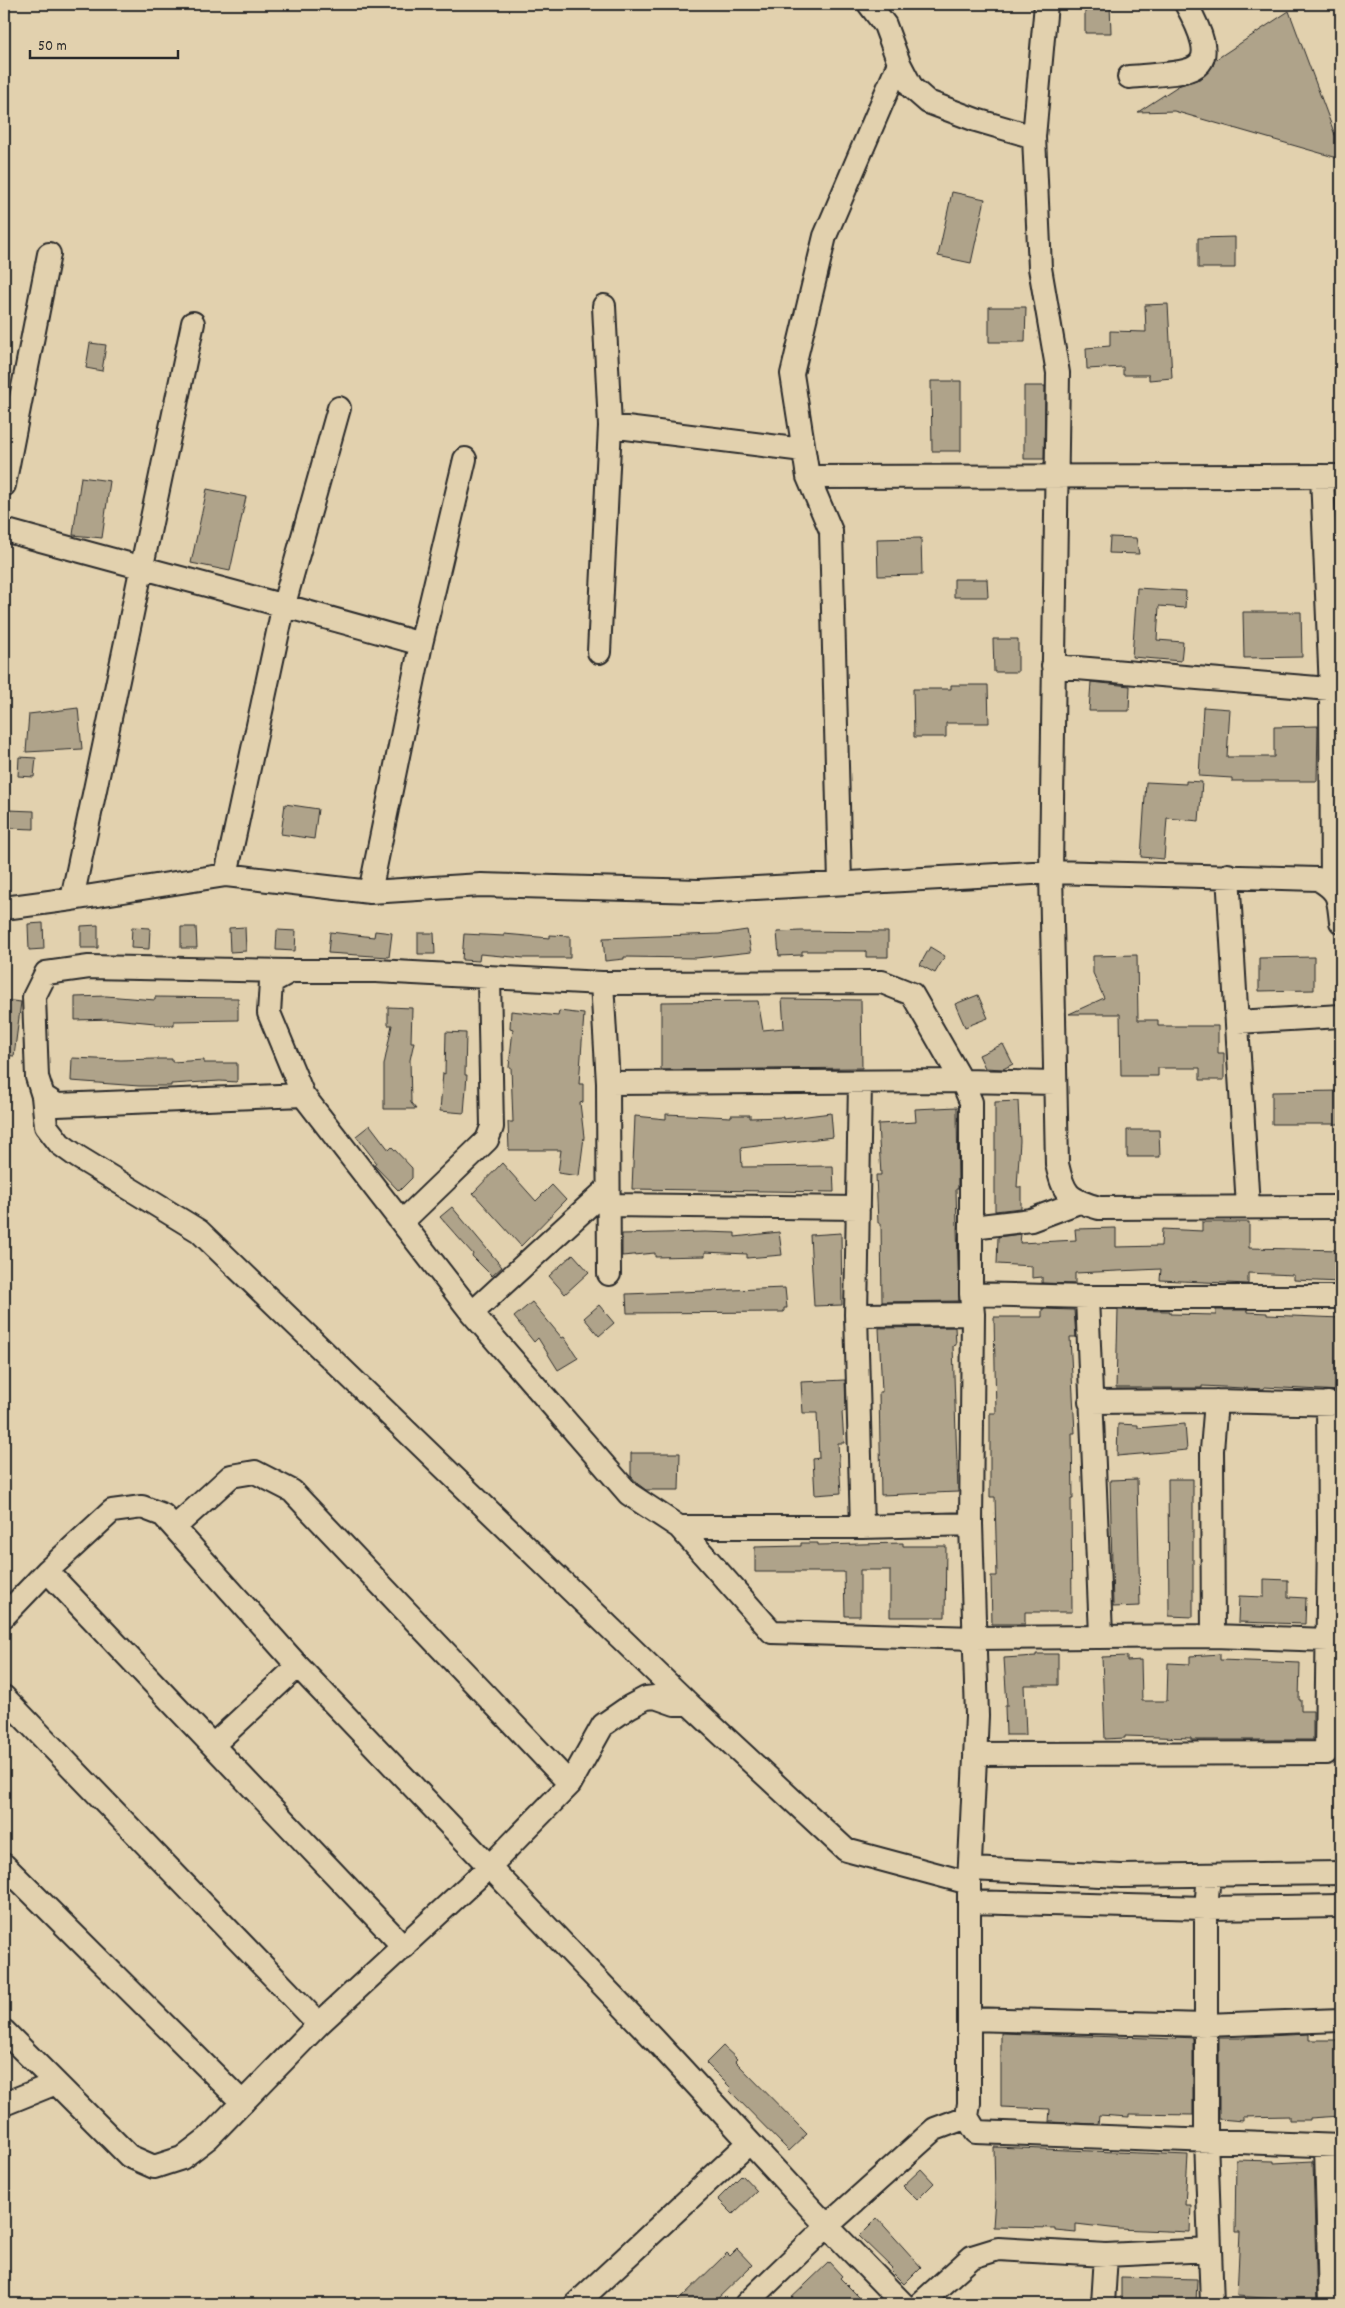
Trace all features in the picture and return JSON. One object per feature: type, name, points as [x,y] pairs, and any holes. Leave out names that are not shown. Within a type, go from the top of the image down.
[{"type":"street","points":[[869,4],[885,26],[898,63],[912,88],[928,102],[976,120],[1034,136]]},
{"type":"street","points":[[1046,4],[1034,136],[1040,268],[1058,373],[1055,476],[1051,872],[1057,1164],[1063,1188],[1079,1202],[1099,1208],[1341,1207]]},
{"type":"street","points":[[1129,77],[1195,69],[1204,60],[1205,52],[1194,19],[1186,4]]},
{"type":"street","points":[[840,883],[831,531],[808,477],[792,374],[823,246],[898,63]]},
{"type":"street","points":[[4,486],[49,254]]},
{"type":"street","points":[[599,652],[610,426],[604,306]]},
{"type":"street","points":[[72,900],[193,323]]},
{"type":"street","points":[[226,875],[284,604],[339,408]]},
{"type":"street","points":[[610,426],[803,450]]},
{"type":"street","points":[[370,892],[421,644],[465,459]]},
{"type":"street","points":[[808,477],[1332,476],[1336,690],[1332,887],[1339,901],[1341,922]]},
{"type":"street","points":[[4,530],[141,568],[284,604],[421,644]]},
{"type":"street","points":[[1053,666],[1336,690]]},
{"type":"street","points":[[4,908],[72,900],[226,875],[370,892],[481,885],[699,891],[1051,872],[1228,875],[1318,879],[1332,887]]},
{"type":"street","points":[[1228,875],[1248,1207]]},
{"type":"street","points":[[1330,2304],[1334,2146],[1206,2139],[976,2132],[966,2117],[969,2103],[970,1885],[977,1716],[971,1524],[971,1102],[962,1081],[912,994],[882,982],[602,982],[376,971],[89,967],[46,973],[34,997],[37,1077],[43,1096],[46,1126],[60,1144],[199,1231],[689,1704],[846,1850],[970,1885],[1206,1908],[1341,1906]]},
{"type":"street","points":[[291,971],[271,982],[268,1013],[303,1094],[472,1313],[629,1494],[679,1527],[772,1632],[975,1638],[1101,1635],[1328,1640]]},
{"type":"street","points":[[402,1222],[487,1140],[492,1127],[488,977]]},
{"type":"street","points":[[602,982],[608,1083],[609,1274]]},
{"type":"street","points":[[1236,1022],[1341,1016]]},
{"type":"street","points":[[608,1083],[962,1081],[1055,1083]]},
{"type":"street","points":[[860,1082],[856,1315],[862,1527]]},
{"type":"street","points":[[43,1096],[58,1105],[303,1094]]},
{"type":"street","points":[[472,1313],[609,1196],[858,1208]]},
{"type":"street","points":[[972,1227],[1031,1220],[1079,1202]]},
{"type":"street","points":[[856,1315],[972,1304],[1087,1297],[1341,1297]]},
{"type":"street","points":[[1087,1297],[1101,1635]]},
{"type":"street","points":[[975,1754],[1334,1754],[1328,1640],[1335,1404],[1216,1401],[1090,1402]]},
{"type":"street","points":[[1213,1636],[1212,1450],[1216,1401]]},
{"type":"street","points":[[175,1527],[231,1476],[254,1472],[292,1491],[570,1784]]},
{"type":"street","points":[[4,1616],[47,1571],[112,1511],[142,1507],[163,1515],[298,1666],[490,1866],[827,2226],[903,2304]]},
{"type":"street","points":[[679,1527],[862,1527],[971,1524]]},
{"type":"street","points":[[47,1571],[404,1947]]},
{"type":"street","points":[[213,1745],[298,1666]]},
{"type":"street","points":[[4,1697],[319,2024]]},
{"type":"street","points":[[4,2031],[129,2156],[154,2167],[182,2158],[208,2138],[319,2024],[490,1866],[570,1784],[603,1725],[646,1698],[654,1697],[675,1704],[689,1704]]},
{"type":"street","points":[[4,1865],[242,2102]]},
{"type":"street","points":[[970,1885],[1121,1876],[1341,1873]]},
{"type":"street","points":[[1209,1875],[1206,1908],[1206,2139],[1212,2304]]},
{"type":"street","points":[[969,2020],[1206,2025],[1341,2020]]},
{"type":"street","points":[[4,2104],[56,2083]]},
{"type":"street","points":[[746,2304],[827,2226],[935,2129],[966,2117]]},
{"type":"street","points":[[576,2304],[749,2143]]},
{"type":"street","points":[[920,2304],[972,2256],[998,2249],[1106,2254],[1210,2250]]},
{"type":"street","points":[[1103,2304],[1106,2254]]},
{"type":"building","points":[[1085,4],[1110,4],[1111,33],[1085,33]]},
{"type":"building","points":[[1289,11],[1341,151],[1341,159],[1174,111],[1138,112],[1178,86],[1202,78],[1213,66],[1215,60]]},
{"type":"building","points":[[952,192],[985,199],[971,263],[938,256]]},
{"type":"building","points":[[1235,237],[1235,268],[1198,268],[1198,238]]},
{"type":"building","points":[[1168,304],[1172,378],[1149,380],[1149,375],[1123,375],[1123,367],[1087,369],[1086,348],[1110,346],[1110,331],[1146,332],[1145,305]]},
{"type":"building","points":[[989,307],[1026,307],[1025,342],[989,342]]},
{"type":"building","points":[[90,343],[106,345],[102,371],[86,368]]},
{"type":"building","points":[[931,381],[961,381],[961,451],[932,451]]},
{"type":"building","points":[[1024,386],[1045,386],[1044,459],[1024,459]]},
{"type":"building","points":[[81,477],[110,481],[102,538],[73,535]]},
{"type":"building","points":[[207,489],[246,497],[230,571],[191,563]]},
{"type":"building","points":[[1110,537],[1136,538],[1139,554],[1109,553]]},
{"type":"building","points":[[921,538],[922,575],[878,576],[877,539]]},
{"type":"building","points":[[954,579],[987,579],[988,597],[954,597]]},
{"type":"building","points":[[1137,588],[1186,591],[1185,608],[1159,606],[1157,640],[1183,642],[1181,661],[1132,657]]},
{"type":"building","points":[[1243,612],[1301,612],[1302,657],[1244,658]]},
{"type":"building","points":[[993,639],[1018,639],[1018,672],[994,672]]},
{"type":"building","points":[[1091,682],[1130,686],[1129,711],[1089,711]]},
{"type":"building","points":[[951,685],[988,685],[989,723],[946,723],[946,737],[914,737],[913,689],[951,689]]},
{"type":"building","points":[[1203,707],[1230,709],[1227,757],[1274,757],[1274,727],[1318,726],[1317,781],[1232,781],[1232,778],[1199,776]]},
{"type":"building","points":[[78,708],[82,749],[26,752],[29,714]]},
{"type":"building","points":[[19,757],[36,758],[34,777],[18,776]]},
{"type":"building","points":[[1186,781],[1202,782],[1199,821],[1167,818],[1164,859],[1141,857],[1146,782],[1186,784]]},
{"type":"building","points":[[285,804],[318,809],[314,839],[281,834]]},
{"type":"building","points":[[8,810],[34,811],[34,829],[8,828]]},
{"type":"building","points":[[43,923],[44,949],[29,950],[28,924]]},
{"type":"building","points":[[98,925],[98,948],[81,948],[81,926]]},
{"type":"building","points":[[132,927],[150,928],[149,949],[131,948]]},
{"type":"building","points":[[181,927],[196,927],[197,948],[181,948]]},
{"type":"building","points":[[245,927],[246,951],[230,952],[229,928]]},
{"type":"building","points":[[277,930],[296,931],[295,951],[276,950]]},
{"type":"building","points":[[747,930],[751,952],[696,958],[624,957],[624,959],[605,961],[603,938],[719,934]]},
{"type":"building","points":[[375,931],[392,933],[389,957],[328,953],[330,932],[374,937]]},
{"type":"building","points":[[777,932],[888,932],[888,957],[866,957],[866,951],[802,951],[802,955],[779,956]]},
{"type":"building","points":[[418,933],[434,933],[435,954],[418,954]]},
{"type":"building","points":[[464,934],[504,936],[504,934],[550,938],[550,935],[570,936],[570,958],[524,958],[480,954],[479,961],[462,960]]},
{"type":"building","points":[[930,947],[945,956],[935,973],[920,965]]},
{"type":"building","points":[[1137,955],[1138,1020],[1158,1020],[1158,1026],[1218,1026],[1218,1053],[1224,1053],[1224,1080],[1200,1080],[1200,1068],[1158,1068],[1158,1076],[1121,1076],[1120,1014],[1069,1014],[1104,998],[1093,973],[1093,956]]},
{"type":"building","points":[[1314,957],[1314,990],[1259,991],[1259,958]]},
{"type":"building","points":[[978,995],[988,1018],[965,1027],[955,1004]]},
{"type":"building","points":[[106,996],[155,1000],[155,997],[238,998],[238,1020],[174,1021],[174,1025],[155,1025],[155,1023],[113,1019],[75,1020],[75,997]]},
{"type":"building","points":[[782,999],[861,1000],[862,1068],[661,1070],[661,1002],[758,1001],[763,1030],[784,1028]]},
{"type":"building","points":[[4,1000],[21,1002],[14,1056],[4,1055]]},
{"type":"building","points":[[388,1007],[412,1008],[411,1042],[414,1042],[410,1060],[411,1103],[416,1109],[384,1109],[384,1065],[392,1025],[388,1025]]},
{"type":"building","points":[[511,1011],[558,1016],[559,1011],[584,1014],[579,1084],[583,1084],[583,1102],[580,1103],[584,1137],[579,1176],[558,1173],[561,1150],[509,1150],[508,1122],[513,1122],[511,1067],[509,1067],[513,1029],[510,1028]]},
{"type":"building","points":[[446,1032],[466,1033],[465,1075],[467,1075],[464,1113],[440,1111],[443,1073],[445,1074]]},
{"type":"building","points":[[1003,1044],[1013,1064],[1003,1069],[985,1068],[979,1055]]},
{"type":"building","points":[[72,1058],[121,1060],[172,1059],[172,1062],[204,1060],[204,1063],[237,1063],[237,1082],[220,1081],[171,1084],[171,1086],[139,1086],[71,1081]]},
{"type":"building","points":[[1341,1091],[1341,1124],[1272,1124],[1272,1092]]},
{"type":"building","points":[[1018,1101],[1020,1141],[1017,1187],[1021,1187],[1021,1208],[995,1211],[995,1102]]},
{"type":"building","points":[[957,1107],[958,1189],[956,1189],[959,1301],[882,1302],[881,1223],[878,1223],[876,1175],[881,1175],[878,1124],[916,1122],[915,1109]]},
{"type":"building","points":[[831,1113],[833,1137],[741,1148],[742,1167],[833,1166],[834,1192],[632,1189],[635,1116],[666,1119],[666,1114],[731,1117],[731,1115],[750,1115],[750,1118],[783,1117],[783,1119]]},
{"type":"building","points":[[370,1125],[389,1150],[392,1147],[412,1168],[412,1178],[399,1191],[374,1165],[376,1162],[356,1136]]},
{"type":"building","points":[[1127,1130],[1159,1130],[1160,1157],[1127,1157]]},
{"type":"building","points":[[502,1163],[536,1201],[552,1185],[566,1200],[521,1246],[473,1193]]},
{"type":"building","points":[[452,1207],[502,1267],[492,1276],[472,1256],[473,1254],[440,1217]]},
{"type":"building","points":[[1202,1222],[1249,1222],[1249,1248],[1341,1250],[1341,1282],[1294,1280],[1294,1275],[1248,1273],[1248,1284],[1160,1280],[1161,1269],[1075,1273],[1075,1284],[1042,1283],[1042,1277],[1032,1278],[1032,1266],[997,1264],[998,1237],[1021,1234],[1020,1243],[1076,1240],[1075,1229],[1116,1228],[1116,1247],[1161,1246],[1162,1229],[1202,1231]]},
{"type":"building","points":[[779,1232],[782,1255],[747,1258],[747,1254],[705,1252],[705,1256],[655,1257],[655,1253],[622,1256],[622,1234],[735,1233],[735,1237]]},
{"type":"building","points":[[841,1233],[842,1305],[814,1306],[810,1235]]},
{"type":"building","points":[[573,1254],[589,1272],[565,1294],[549,1276]]},
{"type":"building","points":[[785,1288],[787,1308],[784,1308],[784,1312],[627,1313],[626,1294]]},
{"type":"building","points":[[532,1302],[562,1338],[564,1337],[578,1358],[558,1370],[538,1338],[534,1342],[514,1317]]},
{"type":"building","points":[[599,1305],[614,1323],[599,1336],[584,1318]]},
{"type":"building","points":[[1042,1309],[1074,1310],[1076,1337],[1070,1337],[1075,1433],[1072,1433],[1072,1612],[1025,1612],[1025,1624],[992,1624],[991,1576],[997,1576],[995,1497],[990,1497],[990,1413],[996,1413],[994,1317],[1042,1317]]},
{"type":"building","points":[[1118,1310],[1170,1311],[1170,1314],[1216,1315],[1216,1310],[1247,1310],[1247,1312],[1267,1313],[1267,1315],[1341,1318],[1341,1391],[1202,1386],[1202,1388],[1116,1388]]},
{"type":"building","points":[[955,1327],[956,1345],[953,1346],[958,1492],[881,1495],[879,1392],[882,1392],[879,1328]]},
{"type":"building","points":[[845,1380],[846,1411],[842,1412],[844,1443],[838,1443],[841,1493],[815,1495],[813,1459],[819,1458],[817,1413],[803,1413],[801,1382]]},
{"type":"building","points":[[1118,1424],[1138,1425],[1138,1428],[1185,1424],[1187,1450],[1117,1456]]},
{"type":"building","points":[[631,1453],[680,1453],[679,1490],[646,1490],[638,1484],[631,1476]]},
{"type":"building","points":[[1137,1479],[1140,1606],[1113,1607],[1110,1480]]},
{"type":"building","points":[[1168,1479],[1193,1479],[1193,1617],[1169,1616]]},
{"type":"building","points":[[801,1543],[818,1543],[818,1545],[903,1543],[903,1546],[946,1546],[945,1617],[890,1617],[890,1570],[860,1570],[860,1616],[845,1616],[844,1572],[755,1572],[755,1547],[801,1546]]},
{"type":"building","points":[[1264,1579],[1288,1580],[1288,1597],[1306,1598],[1305,1624],[1238,1622],[1239,1596],[1264,1597]]},
{"type":"building","points":[[1036,1654],[1058,1654],[1058,1685],[1024,1685],[1026,1735],[1006,1735],[1005,1706],[1007,1706],[1004,1658],[1036,1656]]},
{"type":"building","points":[[1220,1654],[1220,1660],[1300,1663],[1299,1700],[1301,1700],[1301,1711],[1313,1711],[1313,1740],[1191,1740],[1191,1738],[1125,1736],[1125,1738],[1105,1739],[1102,1657],[1127,1656],[1127,1661],[1141,1660],[1142,1701],[1167,1701],[1168,1663],[1190,1664],[1190,1656]]},
{"type":"building","points":[[1001,2033],[1193,2038],[1193,2115],[1129,2114],[1129,2117],[1099,2115],[1098,2124],[1049,2122],[1050,2109],[1001,2107]]},
{"type":"building","points":[[1309,2034],[1309,2040],[1341,2040],[1341,2069],[1339,2069],[1341,2116],[1310,2118],[1310,2120],[1289,2120],[1289,2116],[1243,2117],[1243,2121],[1219,2119],[1219,2038]]},
{"type":"building","points":[[723,2046],[737,2059],[735,2061],[807,2134],[789,2151],[729,2090],[731,2088],[706,2063]]},
{"type":"building","points":[[994,2147],[1188,2155],[1185,2205],[1191,2205],[1190,2232],[1119,2229],[1076,2224],[1076,2232],[1055,2230],[1055,2228],[993,2227],[995,2197]]},
{"type":"building","points":[[1236,2160],[1274,2161],[1274,2163],[1313,2161],[1317,2304],[1276,2304],[1276,2299],[1237,2296],[1240,2232],[1235,2232]]},
{"type":"building","points":[[921,2169],[934,2183],[917,2200],[903,2186]]},
{"type":"building","points":[[742,2175],[757,2191],[733,2214],[718,2199]]},
{"type":"building","points":[[877,2218],[921,2267],[904,2284],[890,2270],[892,2268],[859,2236]]},
{"type":"building","points":[[737,2249],[752,2265],[712,2304],[675,2304],[727,2253],[730,2256]]},
{"type":"building","points":[[829,2262],[842,2276],[840,2278],[866,2304],[785,2304]]},
{"type":"building","points":[[1121,2277],[1197,2279],[1196,2304],[1121,2304]]}]
